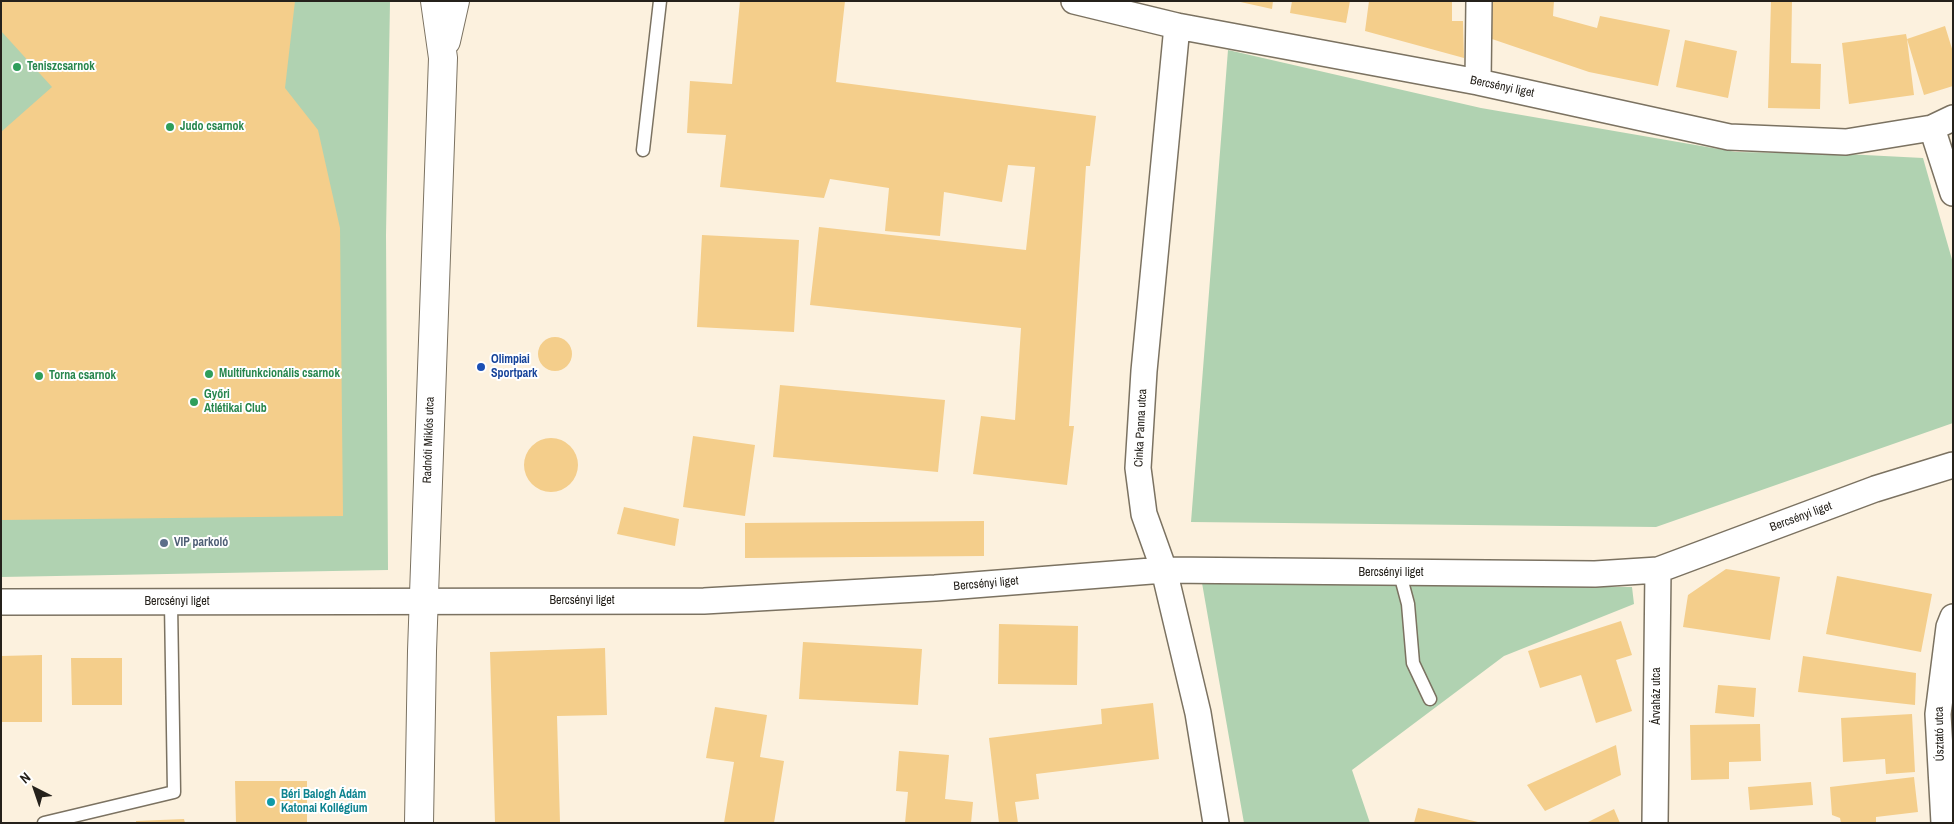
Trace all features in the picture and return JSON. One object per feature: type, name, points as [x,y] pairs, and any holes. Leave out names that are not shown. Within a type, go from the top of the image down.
[{"type":"street","name":"Radnóti Miklós utca","points":[[435,1],[443,58]]},
{"type":"street","name":"Radnóti Miklós utca","points":[[419,823],[424,601],[443,58],[455,1]]},
{"type":"street","name":"Bercsényi liget","points":[[1074,1],[1177,26],[1478,82],[1729,137],[1846,142],[1943,123],[1953,193]]},
{"type":"street","points":[[1478,82],[1479,1]]},
{"type":"street","name":"Cinka Panna utca","points":[[1177,26],[1144,371],[1138,468],[1144,514],[1164,570],[1198,713],[1216,823]]},
{"type":"street","name":"Bercsényi liget","points":[[1,602],[704,601],[935,588],[1164,570],[1400,574],[1595,574],[1658,570],[1875,489],[1953,465]]},
{"type":"street","name":"Árvaház utca","points":[[1656,823],[1658,570]]},
{"type":"street","name":"Úsztató utca","points":[[1944,823],[1938,714],[1949,627],[1953,616]]},
{"type":"lane","points":[[643,150],[660,1]]},
{"type":"lane","points":[[1400,574],[1408,604],[1412,663],[1430,699]]},
{"type":"lane","points":[[44,823],[174,792],[171,602]]},
{"type":"green space","name":"Győri Atlétikai Club","points":[[1,1],[390,1],[386,235],[388,570],[1,577]]},
{"type":"green space","points":[[1228,50],[1481,108],[1736,152],[1923,158],[1953,263],[1953,423],[1656,527],[1191,522]]},
{"type":"green space","points":[[1202,583],[1632,587],[1634,604],[1504,656],[1352,770],[1370,823],[1244,823]]},
{"type":"building","name":"Győri Atlétikai Club","points":[[1,1],[295,1],[285,88],[318,130],[340,228],[343,516],[1,520],[1,132],[52,87],[1,31]]},
{"type":"building","points":[[740,1],[845,1],[836,82],[1096,116],[1090,166],[1086,166],[1069,426],[1074,426],[1067,485],[973,474],[981,416],[1015,420],[1021,328],[810,305],[819,227],[1026,250],[1035,167],[1008,165],[1002,202],[944,192],[940,236],[885,231],[889,188],[830,179],[824,198],[720,187],[726,135],[687,133],[690,81],[732,84]]},
{"type":"building","points":[[1236,1],[1273,1],[1272,9]]},
{"type":"building","points":[[1292,1],[1350,1],[1346,23],[1290,13]]},
{"type":"building","points":[[1369,1],[1452,1],[1452,21],[1463,21],[1464,58],[1365,31]]},
{"type":"building","points":[[1489,1],[1554,1],[1553,16],[1597,28],[1600,16],[1670,30],[1658,86],[1589,72],[1489,38]]},
{"type":"building","points":[[1771,1],[1792,1],[1791,63],[1821,64],[1820,109],[1768,108]]},
{"type":"building","points":[[1945,26],[1953,52],[1953,86],[1924,95],[1907,39]]},
{"type":"building","points":[[1906,34],[1914,95],[1849,104],[1842,43]]},
{"type":"building","points":[[1685,40],[1737,51],[1728,98],[1676,87]]},
{"type":"building","points":[[702,235],[799,240],[794,332],[697,327]]},
{"type":"building","points":[[555,337],[562,338],[567,342],[571,347],[571,361],[567,366],[562,370],[555,371],[548,370],[543,366],[539,361],[538,354],[539,347],[543,342],[548,338]]},
{"type":"building","points":[[780,385],[945,400],[938,472],[773,457]]},
{"type":"building","points":[[693,436],[755,445],[745,516],[683,507]]},
{"type":"building","points":[[546,438],[556,438],[566,442],[574,450],[578,465],[574,480],[566,488],[556,492],[546,492],[536,488],[528,480],[524,470],[524,460],[528,450],[536,442]]},
{"type":"building","points":[[624,507],[679,519],[675,546],[617,534]]},
{"type":"building","points":[[984,521],[984,556],[745,558],[745,523]]},
{"type":"building","points":[[1726,569],[1780,577],[1770,640],[1683,627],[1688,595]]},
{"type":"building","points":[[1837,576],[1932,594],[1921,652],[1826,634]]},
{"type":"building","points":[[1621,621],[1632,655],[1616,660],[1632,711],[1596,723],[1581,675],[1540,688],[1528,651]]},
{"type":"building","points":[[999,624],[1078,626],[1077,685],[998,684]]},
{"type":"building","points":[[803,642],[922,649],[918,705],[799,699]]},
{"type":"building","points":[[605,648],[607,715],[557,716],[560,823],[495,823],[490,652]]},
{"type":"building","points":[[42,655],[42,722],[1,722],[1,656]]},
{"type":"building","points":[[1803,656],[1916,673],[1915,705],[1798,692]]},
{"type":"building","points":[[71,658],[122,658],[122,705],[72,705]]},
{"type":"building","points":[[1718,685],[1756,688],[1754,717],[1715,713]]},
{"type":"building","points":[[1153,703],[1159,759],[1036,774],[1039,799],[1015,802],[1018,823],[999,823],[989,738],[1102,724],[1101,709]]},
{"type":"building","points":[[715,707],[767,715],[760,757],[784,761],[774,823],[724,823],[734,762],[706,758]]},
{"type":"building","points":[[1912,714],[1915,772],[1886,774],[1885,759],[1843,762],[1841,718]]},
{"type":"building","points":[[1760,724],[1761,761],[1729,762],[1729,779],[1691,780],[1690,725]]},
{"type":"building","points":[[1616,745],[1621,775],[1545,811],[1527,785]]},
{"type":"building","points":[[899,751],[949,755],[945,799],[973,802],[971,823],[905,823],[908,792],[896,791]]},
{"type":"building","points":[[1914,777],[1918,812],[1876,817],[1876,823],[1841,823],[1840,818],[1832,815],[1830,787]]},
{"type":"building","name":"Béri Balogh Ádám Katonai Kollégium","points":[[235,781],[307,781],[307,823],[236,823]]},
{"type":"building","points":[[1811,782],[1813,805],[1750,810],[1748,787]]},
{"type":"building","points":[[1418,808],[1478,822],[1478,823],[1414,823]]},
{"type":"building","points":[[1614,809],[1620,823],[1586,823]]},
{"type":"building","points":[[184,819],[185,823],[136,823],[136,821]]},
{"type":"place","name":"Teniszcsarnok","points":[[17,67]]},
{"type":"place","name":"Judo csarnok","points":[[170,127]]},
{"type":"place","name":"Olimpiai Sportpark","points":[[481,367]]},
{"type":"place","name":"Multifunkcionális csarnok","points":[[209,374]]},
{"type":"place","name":"Torna csarnok","points":[[39,376]]},
{"type":"place","name":"Győri Atlétikai Club","points":[[194,402]]},
{"type":"place","name":"VIP parkoló","points":[[164,543]]},
{"type":"place","name":"Béri Balogh Ádám Katonai Kollégium","points":[[271,802]]}]
